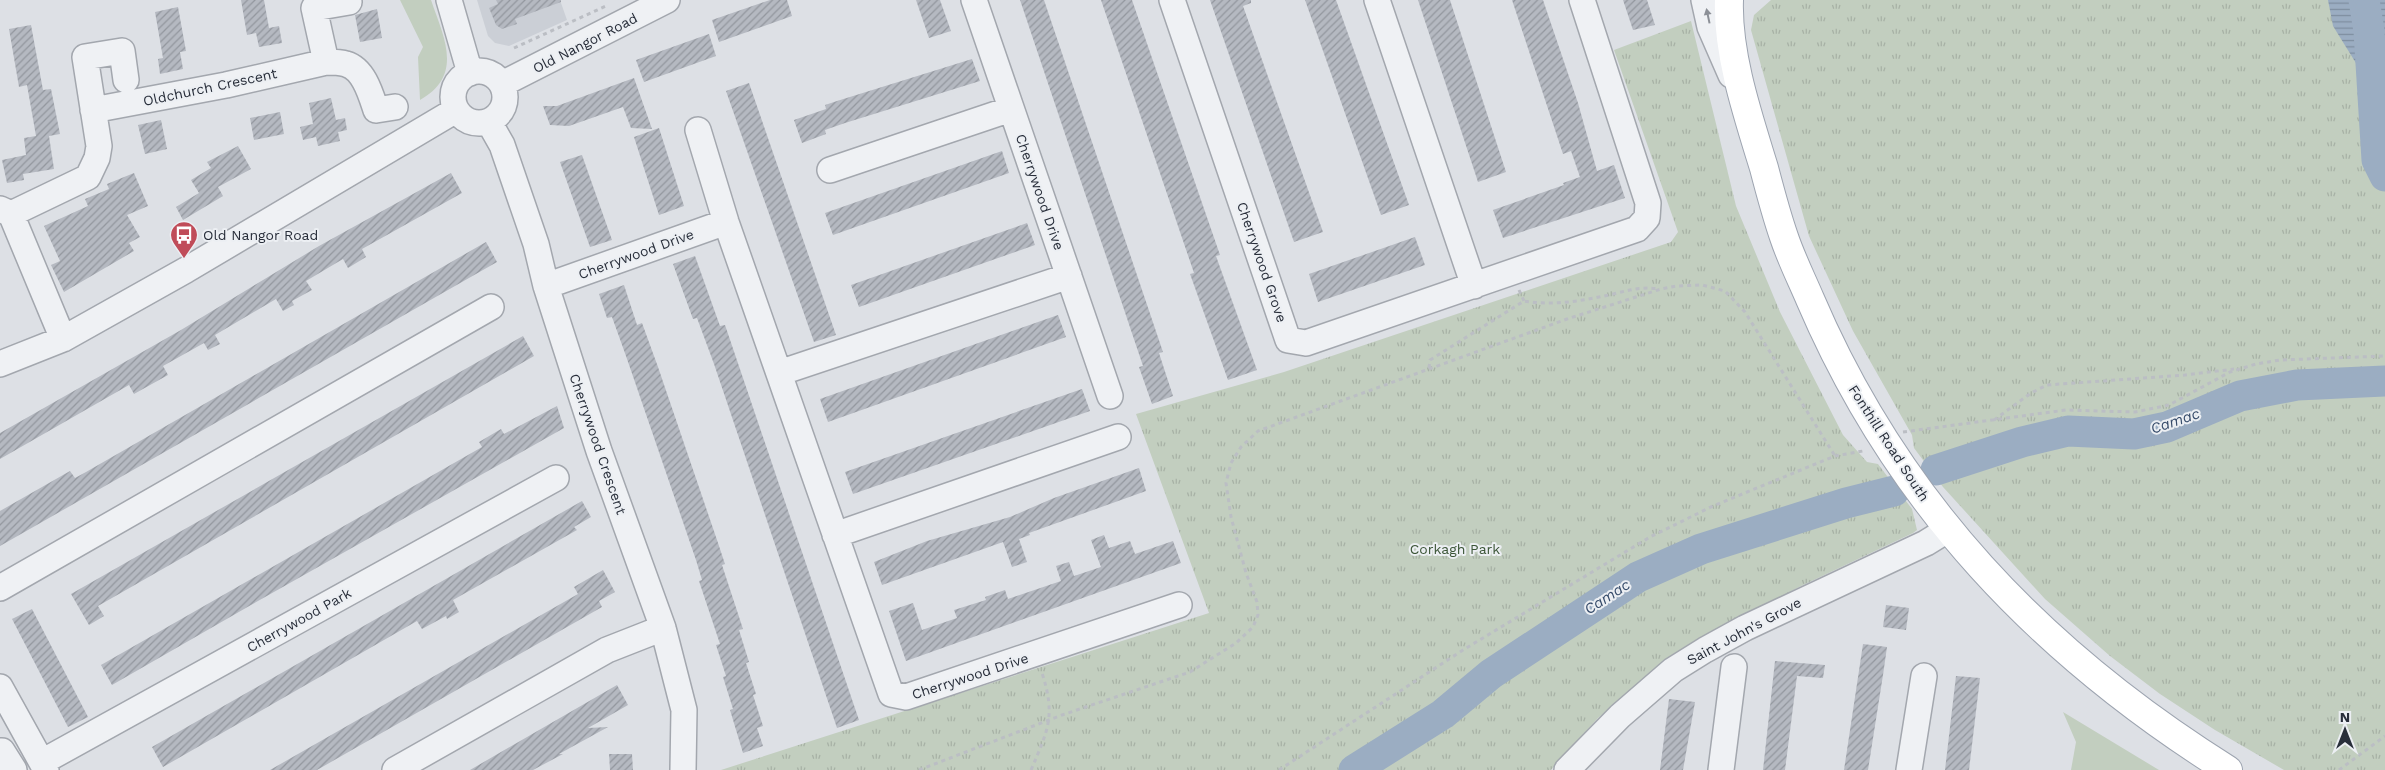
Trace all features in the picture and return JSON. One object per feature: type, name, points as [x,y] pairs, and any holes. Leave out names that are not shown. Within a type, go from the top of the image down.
[{"type":"main road","name":"Fonthill Road South","points":[[1729,0],[1731,33],[1746,110],[1784,238],[1823,331],[1852,390],[1947,530],[1982,571],[2036,624],[2113,691],[2175,737],[2228,770]]},
{"type":"street","points":[[449,0],[470,73]]},
{"type":"street","name":"Old Nangor Road","points":[[502,84],[667,0]]},
{"type":"street","name":"Cherrywood Drive","points":[[974,0],[1110,396]]},
{"type":"street","name":"Cherrywood Grove","points":[[1172,0],[1288,340],[1306,343],[1637,229],[1647,218],[1648,203],[1602,54],[1582,0]]},
{"type":"street","points":[[1377,0],[1474,286]]},
{"type":"street","points":[[1704,0],[1710,27],[1746,110]]},
{"type":"street","points":[[326,62],[314,8],[349,2]]},
{"type":"street","name":"Oldchurch Crescent","points":[[5,212],[88,177],[97,158],[99,146],[85,57],[122,51],[126,80]]},
{"type":"street","name":"Oldchurch Crescent","points":[[93,110],[226,85],[326,62],[348,64],[361,76],[370,90],[376,110],[395,107]]},
{"type":"street","points":[[486,72],[494,75],[502,84],[506,96],[505,104],[496,118],[489,122],[473,122],[465,119],[456,110],[454,90],[463,77],[470,73],[486,72]]},
{"type":"street","points":[[830,170],[1011,109]]},
{"type":"street","points":[[0,364],[63,339],[193,266],[456,110]]},
{"type":"street","name":"Cherrywood Crescent","points":[[489,122],[502,145],[536,244],[546,286],[599,452],[663,628],[684,710],[683,770]]},
{"type":"street","name":"Cherrywood Drive","points":[[698,130],[726,222],[891,694],[906,697],[1179,605]]},
{"type":"street","points":[[5,212],[63,339]]},
{"type":"street","name":"Cherrywood Drive","points":[[546,286],[726,222]]},
{"type":"street","points":[[779,373],[1069,276]]},
{"type":"street","points":[[0,588],[490,307]]},
{"type":"street","points":[[835,535],[1118,437]]},
{"type":"street","name":"Cherrywood Park","points":[[0,687],[44,766],[556,478]]},
{"type":"street","name":"Saint John's Grove","points":[[1567,770],[1620,716],[1673,670],[1745,628],[1926,543],[1947,530]]},
{"type":"street","points":[[395,770],[606,650],[663,628]]},
{"type":"street","points":[[1721,770],[1734,667]]},
{"type":"street","points":[[1909,770],[1924,676]]},
{"type":"path","points":[[514,48],[610,4]]},
{"type":"path","points":[[919,770],[1050,721],[1190,672],[1236,643],[1253,627],[1258,614],[1257,602],[1246,573],[1231,517],[1226,483],[1231,463],[1258,431],[1428,369],[1661,289],[1676,286],[1702,285],[1724,291],[1745,312],[1835,456]]},
{"type":"path","points":[[1428,369],[1430,360],[1524,301],[1542,304],[1589,299],[1645,286],[1661,289]]},
{"type":"path","points":[[1903,432],[2066,410],[2135,412],[2169,405],[2230,372],[2244,368],[2280,360],[2385,356]]},
{"type":"path","points":[[1994,420],[2032,393],[2047,385],[2185,375],[2244,368]]},
{"type":"path","points":[[1279,770],[1463,650],[1650,538],[1713,506],[1835,456],[1863,452]]},
{"type":"path","points":[[1031,770],[1050,721],[1049,698],[1040,668]]},
{"type":"path","points":[[2339,770],[2385,736]]},
{"type":"shaded area","points":[[477,0],[560,0],[567,20],[509,46],[495,43],[488,36]]},
{"type":"green space","points":[[400,0],[431,0],[445,42],[447,55],[442,79],[434,90],[420,100],[418,57],[423,47]]},
{"type":"green space","points":[[1771,0],[2385,0],[2385,770],[2284,770],[2215,730],[2160,694],[2110,656],[2045,599],[1943,487],[1914,448],[1912,435],[1853,331],[1809,236],[1751,30],[1754,15]]},
{"type":"green space","name":"Corkagh Park","points":[[1691,21],[1736,206],[1780,312],[1843,435],[1867,462],[1878,464],[1912,509],[1917,530],[1799,587],[1680,651],[1598,718],[1551,770],[721,770],[1209,613],[1136,414],[1284,372],[1671,242],[1678,232],[1614,50]]},
{"type":"green space","points":[[2063,712],[2159,770],[2071,770],[2076,742]]},
{"type":"water","points":[[2328,0],[2385,0],[2385,68],[2372,89],[2333,26]]},
{"type":"building","points":[[241,0],[264,0],[269,28],[279,26],[282,43],[259,47],[256,33],[247,35]]},
{"type":"building","points":[[496,0],[561,0],[561,2],[515,19],[517,24],[502,29],[496,25],[489,8],[498,4]]},
{"type":"building","points":[[770,0],[787,0],[792,16],[719,42],[712,20]]},
{"type":"building","points":[[916,0],[940,0],[951,31],[929,38]]},
{"type":"building","points":[[1020,0],[1044,0],[1163,352],[1159,353],[1173,396],[1152,404],[1139,367],[1143,366]]},
{"type":"building","points":[[1101,0],[1132,0],[1220,255],[1216,256],[1257,370],[1228,380],[1190,274],[1194,273]]},
{"type":"building","points":[[1210,0],[1251,0],[1251,3],[1243,6],[1323,232],[1294,242]]},
{"type":"building","points":[[1305,0],[1336,0],[1409,205],[1381,215]]},
{"type":"building","points":[[1418,0],[1450,0],[1506,172],[1478,182]]},
{"type":"building","points":[[1512,0],[1543,0],[1578,103],[1597,171],[1614,165],[1625,198],[1503,238],[1493,210],[1564,185],[1563,183],[1580,177],[1571,151],[1563,154]]},
{"type":"building","points":[[1623,0],[1647,0],[1655,25],[1633,30]]},
{"type":"building","points":[[178,7],[186,51],[180,52],[183,69],[160,74],[158,59],[163,58],[155,12]]},
{"type":"building","points":[[377,9],[382,38],[360,42],[355,15]]},
{"type":"building","points":[[31,25],[43,90],[51,89],[60,134],[49,136],[54,169],[23,174],[24,180],[7,183],[2,160],[26,155],[24,138],[36,136],[27,85],[19,87],[9,29]]},
{"type":"building","points":[[709,34],[716,56],[644,82],[636,60]]},
{"type":"building","points":[[972,59],[980,81],[845,123],[825,130],[826,134],[802,143],[794,120],[826,109],[825,105]]},
{"type":"building","points":[[634,78],[652,129],[631,128],[623,107],[569,126],[550,125],[543,106],[557,106]]},
{"type":"building","points":[[749,83],[836,335],[814,342],[726,91]]},
{"type":"building","points":[[331,98],[336,120],[345,118],[347,130],[338,132],[340,141],[318,146],[316,137],[303,140],[300,127],[313,124],[309,103]]},
{"type":"building","points":[[280,112],[284,134],[254,140],[250,118]]},
{"type":"building","points":[[161,120],[167,149],[145,154],[138,125]]},
{"type":"building","points":[[659,128],[684,206],[659,215],[634,137]]},
{"type":"building","points":[[238,146],[251,169],[218,187],[223,196],[183,220],[176,207],[199,193],[191,180],[211,168],[207,162]]},
{"type":"building","points":[[1002,151],[1009,173],[833,235],[825,213]]},
{"type":"building","points":[[582,155],[612,240],[590,247],[560,162]]},
{"type":"building","points":[[134,173],[148,206],[127,215],[140,237],[129,243],[134,251],[64,292],[51,265],[60,261],[44,226],[88,206],[85,199],[109,189],[107,184]]},
{"type":"building","points":[[451,173],[462,193],[362,249],[366,257],[348,268],[343,259],[306,281],[312,290],[292,301],[294,305],[283,311],[276,299],[215,335],[220,344],[208,350],[204,343],[163,366],[168,375],[134,394],[129,385],[0,459],[0,433],[181,330],[319,246]]},
{"type":"building","points":[[1027,223],[1035,245],[859,307],[851,285]]},
{"type":"building","points":[[1415,237],[1425,265],[1318,302],[1309,274]]},
{"type":"building","points":[[486,242],[497,262],[0,546],[0,511],[70,471],[75,478],[86,472]]},
{"type":"building","points":[[695,256],[720,326],[725,325],[859,720],[837,728],[714,364],[697,318],[693,319],[673,264]]},
{"type":"building","points":[[624,285],[637,325],[642,323],[658,367],[725,564],[722,565],[743,629],[739,630],[749,662],[746,663],[756,694],[753,695],[763,726],[757,728],[763,746],[743,753],[730,710],[733,709],[723,677],[726,676],[716,645],[720,644],[699,581],[702,580],[696,560],[612,317],[607,318],[599,294]]},
{"type":"building","points":[[1058,315],[1066,337],[828,422],[820,399]]},
{"type":"building","points":[[523,336],[534,356],[98,606],[104,616],[89,625],[71,594]]},
{"type":"building","points":[[1082,389],[1090,411],[853,494],[845,472]]},
{"type":"building","points":[[557,406],[564,428],[112,685],[101,665],[482,447],[479,442],[501,429],[504,434]]},
{"type":"building","points":[[1139,468],[1146,491],[1029,533],[1030,535],[1019,539],[1027,562],[1012,567],[1003,542],[882,585],[874,562],[927,541],[1010,517],[1054,498]]},
{"type":"building","points":[[582,501],[591,517],[574,527],[577,530],[453,600],[459,612],[447,619],[446,616],[422,629],[417,621],[163,767],[152,747]]},
{"type":"building","points":[[1104,535],[1109,548],[1130,541],[1135,554],[1173,541],[1181,563],[906,661],[889,611],[913,603],[922,630],[957,618],[954,610],[986,600],[985,597],[1005,590],[1008,599],[1061,581],[1056,566],[1069,562],[1074,576],[1101,567],[1091,540]]},
{"type":"building","points":[[603,570],[615,592],[599,601],[602,607],[317,770],[270,770],[578,594],[574,587]]},
{"type":"building","points":[[1886,605],[1909,608],[1906,630],[1883,627]]},
{"type":"building","points":[[32,609],[88,717],[68,727],[12,619]]},
{"type":"building","points":[[1863,644],[1887,647],[1883,675],[1868,770],[1844,770]]},
{"type":"building","points":[[1775,661],[1825,665],[1823,678],[1797,676],[1785,770],[1763,770]]},
{"type":"building","points":[[1956,676],[1980,678],[1969,770],[1945,770]]},
{"type":"building","points":[[617,685],[628,705],[588,728],[608,727],[559,754],[563,754],[533,770],[470,770]]},
{"type":"building","points":[[1669,699],[1695,702],[1683,770],[1660,770]]},
{"type":"building","points":[[609,754],[632,754],[633,770],[610,770]]},
{"type":"waterway","name":"Camac","points":[[2364,0],[2369,31],[2377,160],[2385,176]]},
{"type":"waterway","name":"Camac","points":[[1936,470],[2022,442],[2068,431],[2134,434],[2167,427],[2240,396],[2297,385],[2385,381]]},
{"type":"waterway","name":"Camac","points":[[1354,770],[1443,714],[1491,674],[1638,577],[1701,549],[1846,503],[1894,491]]},
{"type":"place","name":"Old Nangor Road","points":[[184,259]]}]
